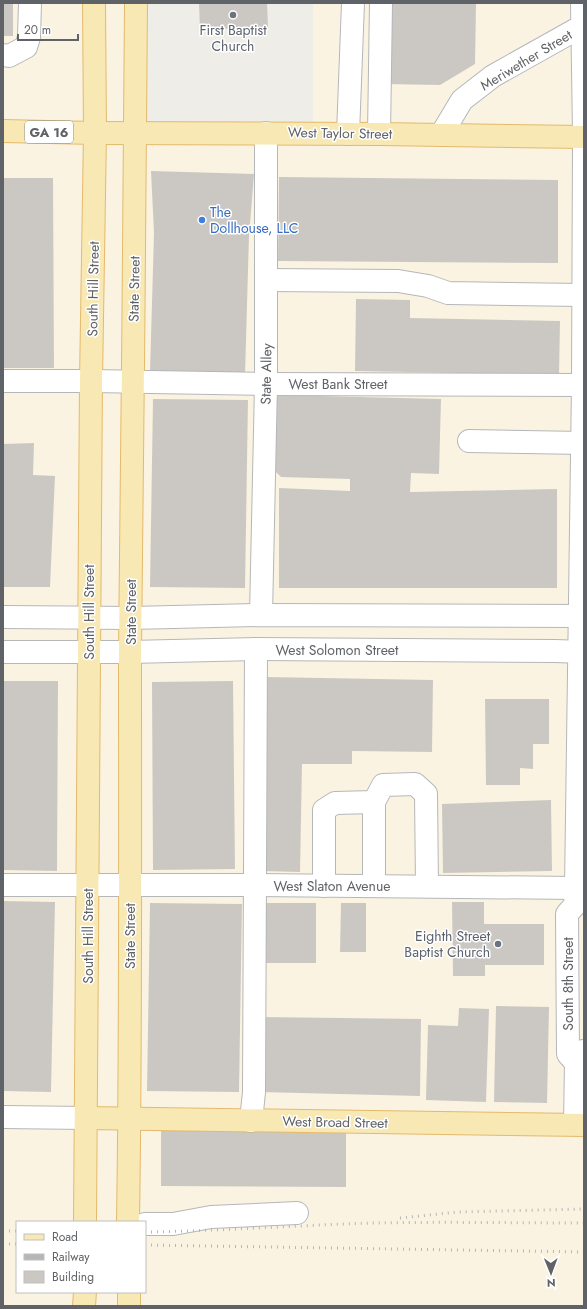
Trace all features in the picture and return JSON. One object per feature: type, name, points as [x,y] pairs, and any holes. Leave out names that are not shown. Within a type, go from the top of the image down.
[{"type":"main road","name":"South Hill Street","points":[[85,1221],[91,381],[95,133],[94,3]]},
{"type":"main road","name":"State Street","points":[[128,1221],[130,1119],[130,618],[136,133],[136,3]]},
{"type":"main road","name":"GA 16","points":[[3,131],[95,133]]},
{"type":"main road","name":"West Taylor Street","points":[[95,133],[584,136]]},
{"type":"main road","name":"West Broad Street","points":[[86,1118],[579,1124]]},
{"type":"main road","points":[[84,1306],[85,1293]]},
{"type":"main road","points":[[129,1293],[129,1306]]},
{"type":"street","points":[[3,55],[9,56],[26,47],[29,37],[30,3]]},
{"type":"street","points":[[348,134],[352,3]]},
{"type":"street","points":[[379,134],[381,3]]},
{"type":"street","points":[[582,3],[584,136]]},
{"type":"street","name":"Meriwether Street","points":[[441,135],[462,100],[468,95],[493,76],[583,25]]},
{"type":"street","name":"State Alley","points":[[261,614],[266,384],[266,133]]},
{"type":"street","name":"South 8th Street","points":[[579,1124],[576,1063],[568,1054],[567,914],[579,908],[584,385],[584,148]]},
{"type":"street","points":[[266,280],[398,281],[428,286],[448,293],[584,305]]},
{"type":"street","name":"West Bank Street","points":[[3,381],[584,385]]},
{"type":"street","points":[[469,441],[583,443]]},
{"type":"street","points":[[3,617],[130,618],[261,614],[582,616]]},
{"type":"street","points":[[251,1121],[254,1092],[256,649]]},
{"type":"street","name":"West Solomon Street","points":[[3,652],[130,652],[256,649],[582,652]]},
{"type":"street","points":[[374,886],[374,802],[384,785],[415,784],[426,794],[427,886]]},
{"type":"street","points":[[324,886],[324,810],[335,803],[374,802]]},
{"type":"street","name":"West Slaton Avenue","points":[[3,885],[427,886],[579,908]]},
{"type":"street","points":[[3,1117],[86,1118]]},
{"type":"street","points":[[146,1224],[172,1224],[210,1217],[297,1213]]},
{"type":"shaded area","points":[[3,3],[130,3],[133,138],[313,136],[313,3],[584,3],[584,1306],[3,1306]]},
{"type":"building","points":[[3,3],[13,3],[13,36],[3,36]]},
{"type":"building","name":"First Baptist Church","points":[[199,3],[267,3],[268,27],[200,30]]},
{"type":"building","points":[[385,3],[476,4],[475,64],[440,85],[384,84]]},
{"type":"building","points":[[151,171],[254,174],[249,236],[245,375],[150,372],[154,233]]},
{"type":"building","points":[[279,177],[558,180],[558,263],[278,261]]},
{"type":"building","points":[[3,178],[53,178],[54,368],[3,368]]},
{"type":"building","points":[[356,299],[410,300],[410,318],[560,321],[559,375],[355,371]]},
{"type":"building","points":[[279,395],[441,399],[439,474],[411,473],[410,492],[557,489],[557,588],[279,588],[279,488],[350,491],[350,479],[281,477],[270,466],[271,403]]},
{"type":"building","points":[[153,399],[248,400],[245,588],[150,587]]},
{"type":"building","points":[[34,443],[33,475],[55,476],[50,587],[3,587],[3,444]]},
{"type":"building","points":[[266,677],[433,680],[432,752],[352,751],[352,764],[302,764],[300,872],[262,871]]},
{"type":"building","points":[[3,681],[58,681],[57,871],[3,870]]},
{"type":"building","points":[[233,681],[235,869],[153,870],[152,682]]},
{"type":"building","points":[[485,699],[549,699],[549,744],[533,744],[533,769],[520,768],[520,785],[486,785]]},
{"type":"building","points":[[551,800],[552,871],[443,873],[442,804]]},
{"type":"building","points":[[3,901],[55,902],[51,1092],[3,1091]]},
{"type":"building","name":"Eighth Street Baptist Church","points":[[452,902],[484,902],[484,924],[544,924],[544,965],[485,965],[485,976],[453,976]]},
{"type":"building","points":[[150,903],[242,904],[239,1092],[147,1091]]},
{"type":"building","points":[[258,903],[316,903],[316,963],[258,963]]},
{"type":"building","points":[[341,903],[366,903],[366,952],[340,952]]},
{"type":"building","points":[[496,1006],[549,1007],[547,1103],[494,1102]]},
{"type":"building","points":[[459,1008],[489,1009],[486,1102],[426,1100],[428,1025],[458,1026]]},
{"type":"building","points":[[260,1017],[421,1019],[420,1096],[260,1092]]},
{"type":"building","points":[[161,1131],[346,1131],[346,1187],[161,1186]]},
{"type":"railway","points":[[400,1218],[458,1212],[584,1209]]},
{"type":"railway","points":[[146,1232],[372,1223],[584,1223]]},
{"type":"railway","points":[[3,1231],[16,1231]]},
{"type":"railway","points":[[3,1244],[16,1244]]},
{"type":"railway","points":[[146,1245],[584,1252]]},
{"type":"place","name":"First Baptist Church","points":[[233,15]]},
{"type":"place","name":"The Dollhouse, LLC","points":[[202,220]]},
{"type":"place","name":"Eighth Street Baptist Church","points":[[498,944]]}]
